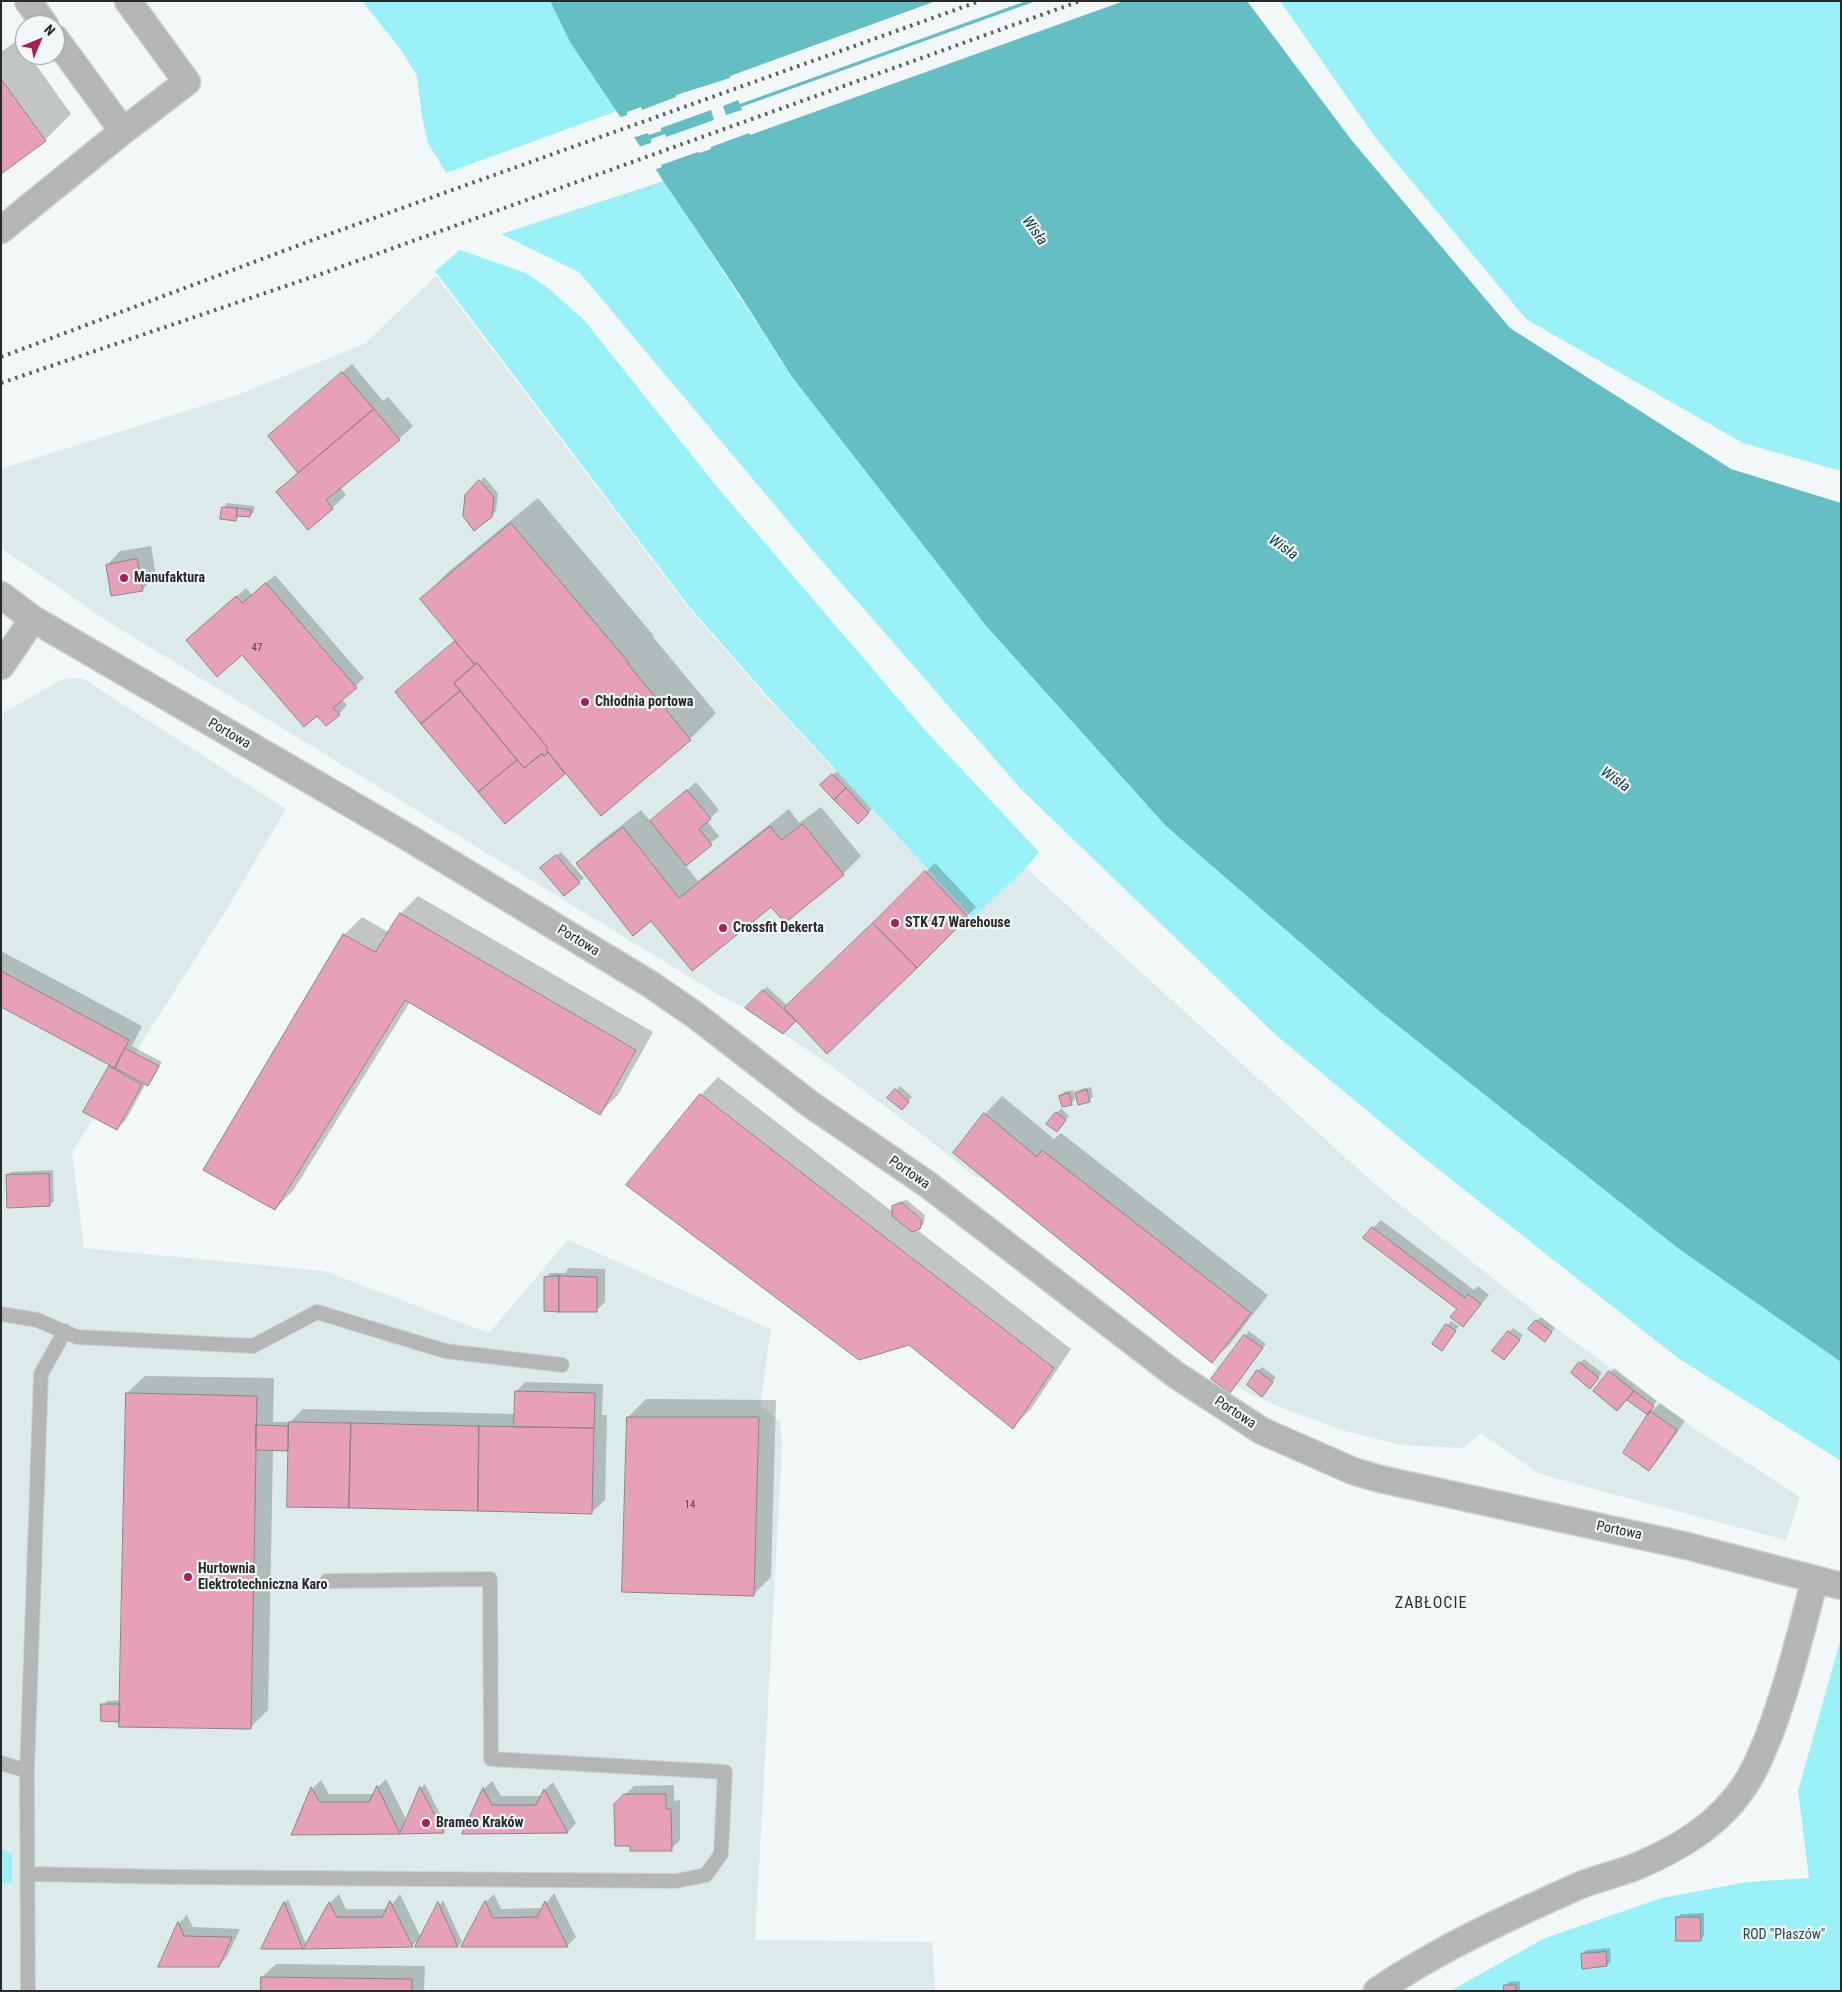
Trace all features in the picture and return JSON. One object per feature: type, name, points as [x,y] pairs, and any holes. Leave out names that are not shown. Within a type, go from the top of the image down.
[{"type":"street","points":[[28,1],[38,15]]},
{"type":"street","points":[[1,230],[123,131],[187,82],[128,1]]},
{"type":"street","points":[[65,52],[123,131]]},
{"type":"street","points":[[1,595],[33,619],[1,666]]},
{"type":"street","name":"Portowa","points":[[33,619],[404,835],[650,984],[695,1015],[810,1104],[927,1184],[1176,1375],[1262,1431],[1353,1472],[1687,1546],[1841,1586]]},
{"type":"street","points":[[1377,1991],[1459,1942],[1527,1908],[1578,1886],[1634,1867],[1670,1851],[1696,1836],[1716,1820],[1733,1801],[1757,1764],[1780,1708],[1815,1579]]},
{"type":"lane","points":[[1,1314],[36,1320],[77,1337],[253,1346],[317,1312],[445,1351],[562,1365]]},
{"type":"lane","points":[[28,1991],[29,1874],[27,1770],[41,1374],[65,1332]]},
{"type":"lane","points":[[29,1874],[676,1881],[706,1875],[721,1854],[725,1772],[491,1759],[490,1579],[327,1581]]},
{"type":"lane","points":[[1,1762],[27,1770]]},
{"type":"shaded area","points":[[436,276],[686,605],[767,698],[973,918],[1026,868],[1378,1187],[1549,1323],[1695,1429],[1800,1497],[1786,1540],[1538,1473],[1481,1433],[1463,1448],[1401,1445],[1342,1430],[1250,1394],[1221,1376],[1216,1367],[979,1176],[977,1178],[827,1063],[745,1008],[719,995],[107,621],[1,548],[1,469],[237,395],[364,344]]},
{"type":"shaded area","points":[[82,678],[286,809],[225,912],[72,1152],[84,1248],[324,1271],[489,1333],[568,1240],[771,1329],[760,1405],[780,1421],[782,1447],[755,1940],[932,1942],[935,1991],[1,1991],[1,714],[63,679]]},
{"type":"green space","points":[[362,1],[550,1],[570,42],[617,111],[446,173],[428,143],[422,117],[417,76],[402,51]]},
{"type":"green space","points":[[1280,1],[1841,1],[1841,471],[1743,443],[1526,319],[1375,137]]},
{"type":"green space","points":[[664,181],[792,377],[987,627],[1165,825],[1679,1249],[1841,1362],[1841,1461],[1678,1358],[1424,1158],[1277,1036],[1020,788],[809,546],[579,272],[501,234]]},
{"type":"green space","points":[[460,250],[526,273],[547,287],[584,320],[718,488],[924,729],[1039,852],[1026,868],[973,918],[770,699],[687,604],[435,271]]},
{"type":"green space","name":"ROD \"Płaszów\"","points":[[1841,1638],[1841,1991],[1450,1991],[1545,1938],[1662,1898],[1747,1882],[1809,1878],[1798,1791]]},
{"type":"green space","points":[[1,1849],[12,1854],[12,1883],[1,1883]]},
{"type":"water","name":"Wisła","points":[[550,1],[1247,1],[1353,142],[1510,328],[1731,469],[1841,503],[1841,1362],[1679,1249],[1377,1009],[1165,825],[987,627],[792,377],[738,292],[570,42]]},
{"type":"pier","points":[[936,1],[1026,1],[740,104],[738,100],[723,106],[726,115],[742,110],[741,107],[1036,1],[1124,1],[750,135],[749,133],[711,147],[711,149],[661,165],[662,167],[654,170],[638,147],[651,143],[651,139],[665,134],[666,137],[714,120],[711,110],[661,128],[661,131],[632,138],[618,118],[627,115],[627,112],[641,107],[642,110],[676,97],[676,95],[730,78],[730,76]]},
{"type":"building","points":[[1,79],[46,141],[1,174]]},
{"type":"building","points":[[342,372],[374,409],[298,473],[268,436]]},
{"type":"building","points":[[374,409],[400,440],[326,500],[333,509],[308,530],[276,492]]},
{"type":"building","points":[[479,480],[494,497],[492,517],[474,531],[463,516],[465,495]]},
{"type":"building","points":[[222,507],[237,508],[236,521],[220,519]]},
{"type":"building","points":[[237,508],[251,510],[250,517],[237,516]]},
{"type":"building","name":"Chłodnia portowa","points":[[511,523],[691,740],[601,816],[546,750],[548,748],[477,663],[475,665],[420,599]]},
{"type":"building","name":"Manufaktura","points":[[137,559],[143,591],[111,596],[106,565]]},
{"type":"building","points":[[266,583],[357,688],[333,708],[340,715],[326,726],[317,716],[304,727],[242,655],[217,677],[186,640],[236,596],[242,603]]},
{"type":"building","points":[[455,641],[475,665],[454,683],[460,691],[421,724],[395,692]]},
{"type":"building","points":[[477,663],[548,748],[546,750],[548,752],[544,756],[542,753],[524,768],[454,683]]},
{"type":"building","points":[[460,691],[517,760],[478,792],[421,724]]},
{"type":"building","points":[[548,752],[565,774],[505,824],[478,792],[517,760],[524,768],[542,754],[544,756]]},
{"type":"building","points":[[832,774],[846,788],[834,800],[820,785]]},
{"type":"building","points":[[846,788],[869,813],[858,824],[834,800]]},
{"type":"building","points":[[687,790],[711,819],[699,829],[712,845],[686,866],[650,821]]},
{"type":"building","points":[[803,824],[844,875],[785,923],[771,907],[692,971],[651,921],[633,936],[576,863],[623,827],[679,898],[770,826],[781,840]]},
{"type":"building","points":[[556,855],[580,883],[564,896],[540,868]]},
{"type":"building","points":[[925,871],[968,917],[917,968],[873,923]]},
{"type":"building","points":[[400,913],[636,1050],[600,1115],[405,1000],[275,1210],[203,1170],[343,934],[375,952]]},
{"type":"building","points":[[873,923],[917,968],[827,1054],[784,1008]]},
{"type":"building","points":[[1,971],[129,1040],[115,1068],[1,1007]]},
{"type":"building","points":[[763,990],[796,1021],[783,1034],[745,1008]]},
{"type":"building","points":[[125,1048],[159,1066],[148,1086],[115,1068]]},
{"type":"building","points":[[109,1066],[142,1085],[117,1130],[83,1112]]},
{"type":"building","points":[[895,1089],[909,1102],[902,1110],[887,1098]]},
{"type":"building","points":[[1087,1090],[1090,1102],[1078,1105],[1075,1093]]},
{"type":"building","points":[[1069,1093],[1072,1105],[1062,1107],[1059,1096]]},
{"type":"building","points":[[700,1094],[1054,1368],[1013,1429],[909,1345],[859,1360],[626,1185]]},
{"type":"building","points":[[1056,1112],[1066,1120],[1057,1132],[1046,1124]]},
{"type":"building","points":[[984,1113],[1037,1157],[1042,1150],[1251,1313],[1212,1363],[953,1153]]},
{"type":"building","points":[[49,1174],[50,1206],[7,1208],[6,1175]]},
{"type":"building","points":[[902,1203],[922,1220],[920,1229],[912,1232],[892,1216],[892,1206]]},
{"type":"building","points":[[1372,1227],[1465,1298],[1468,1294],[1481,1304],[1463,1327],[1450,1317],[1457,1309],[1363,1238]]},
{"type":"building","points":[[559,1276],[597,1277],[597,1312],[559,1312]]},
{"type":"building","points":[[559,1276],[559,1312],[544,1311],[544,1277]]},
{"type":"building","points":[[1536,1320],[1552,1332],[1545,1342],[1528,1329]]},
{"type":"building","points":[[1446,1324],[1456,1331],[1442,1351],[1432,1344]]},
{"type":"building","points":[[1508,1331],[1520,1340],[1504,1360],[1492,1351]]},
{"type":"building","points":[[1244,1335],[1263,1348],[1230,1393],[1211,1379]]},
{"type":"building","points":[[1579,1362],[1599,1378],[1590,1389],[1571,1373]]},
{"type":"building","points":[[1257,1370],[1273,1382],[1262,1397],[1247,1385]]},
{"type":"building","points":[[1609,1371],[1634,1391],[1617,1411],[1593,1391]]},
{"type":"building","points":[[515,1391],[595,1393],[594,1428],[514,1427]]},
{"type":"building","points":[[1634,1391],[1654,1406],[1648,1415],[1627,1400]]},
{"type":"building","name":"Hurtownia Elektrotechniczna Karo","points":[[126,1393],[257,1396],[251,1729],[119,1727]]},
{"type":"building","points":[[1650,1411],[1677,1430],[1649,1471],[1623,1453]]},
{"type":"building","points":[[627,1417],[759,1417],[754,1596],[622,1592]]},
{"type":"building","points":[[289,1422],[351,1423],[349,1508],[287,1507]]},
{"type":"building","points":[[351,1423],[479,1426],[478,1511],[349,1508]]},
{"type":"building","points":[[256,1425],[288,1426],[288,1451],[256,1450]]},
{"type":"building","points":[[479,1426],[594,1428],[592,1514],[478,1511]]},
{"type":"building","points":[[101,1704],[120,1704],[119,1722],[101,1721]]},
{"type":"building","points":[[377,1786],[400,1834],[291,1835],[311,1787],[320,1802],[369,1802]]},
{"type":"building","points":[[420,1787],[444,1833],[400,1834]]},
{"type":"building","points":[[483,1788],[492,1805],[536,1805],[544,1789],[568,1833],[462,1834]]},
{"type":"building","points":[[624,1794],[666,1794],[666,1809],[671,1809],[672,1851],[630,1851],[630,1846],[615,1846],[614,1804]]},
{"type":"building","points":[[390,1901],[413,1947],[303,1949],[329,1902],[337,1917],[382,1917]]},
{"type":"building","points":[[485,1901],[493,1918],[537,1917],[545,1901],[568,1947],[461,1947]]},
{"type":"building","points":[[284,1902],[303,1949],[261,1949]]},
{"type":"building","points":[[438,1902],[458,1947],[415,1947]]},
{"type":"building","points":[[1676,1917],[1700,1917],[1701,1941],[1676,1941]]},
{"type":"building","points":[[178,1922],[184,1936],[232,1937],[219,1967],[158,1967]]},
{"type":"building","points":[[1606,1952],[1607,1966],[1582,1969],[1581,1954]]},
{"type":"building","points":[[261,1977],[412,1979],[412,1991],[261,1991]]},
{"type":"building","points":[[1504,1985],[1516,1985],[1516,1991],[1504,1991]]},
{"type":"railway","points":[[1,357],[310,241],[980,1]]},
{"type":"railway","points":[[1,383],[321,274],[1080,1]]},
{"type":"place","name":"Manufaktura","points":[[124,578]]},
{"type":"place","name":"Chłodnia portowa","points":[[585,702]]},
{"type":"place","name":"STK 47 Warehouse","points":[[895,923]]},
{"type":"place","name":"Crossfit Dekerta","points":[[723,928]]},
{"type":"place","name":"Hurtownia Elektrotechniczna Karo","points":[[188,1577]]},
{"type":"place","name":"Brameo Kraków","points":[[426,1823]]},
{"type":"district","name":"ZABŁOCIE","points":[[1431,1604]]}]
